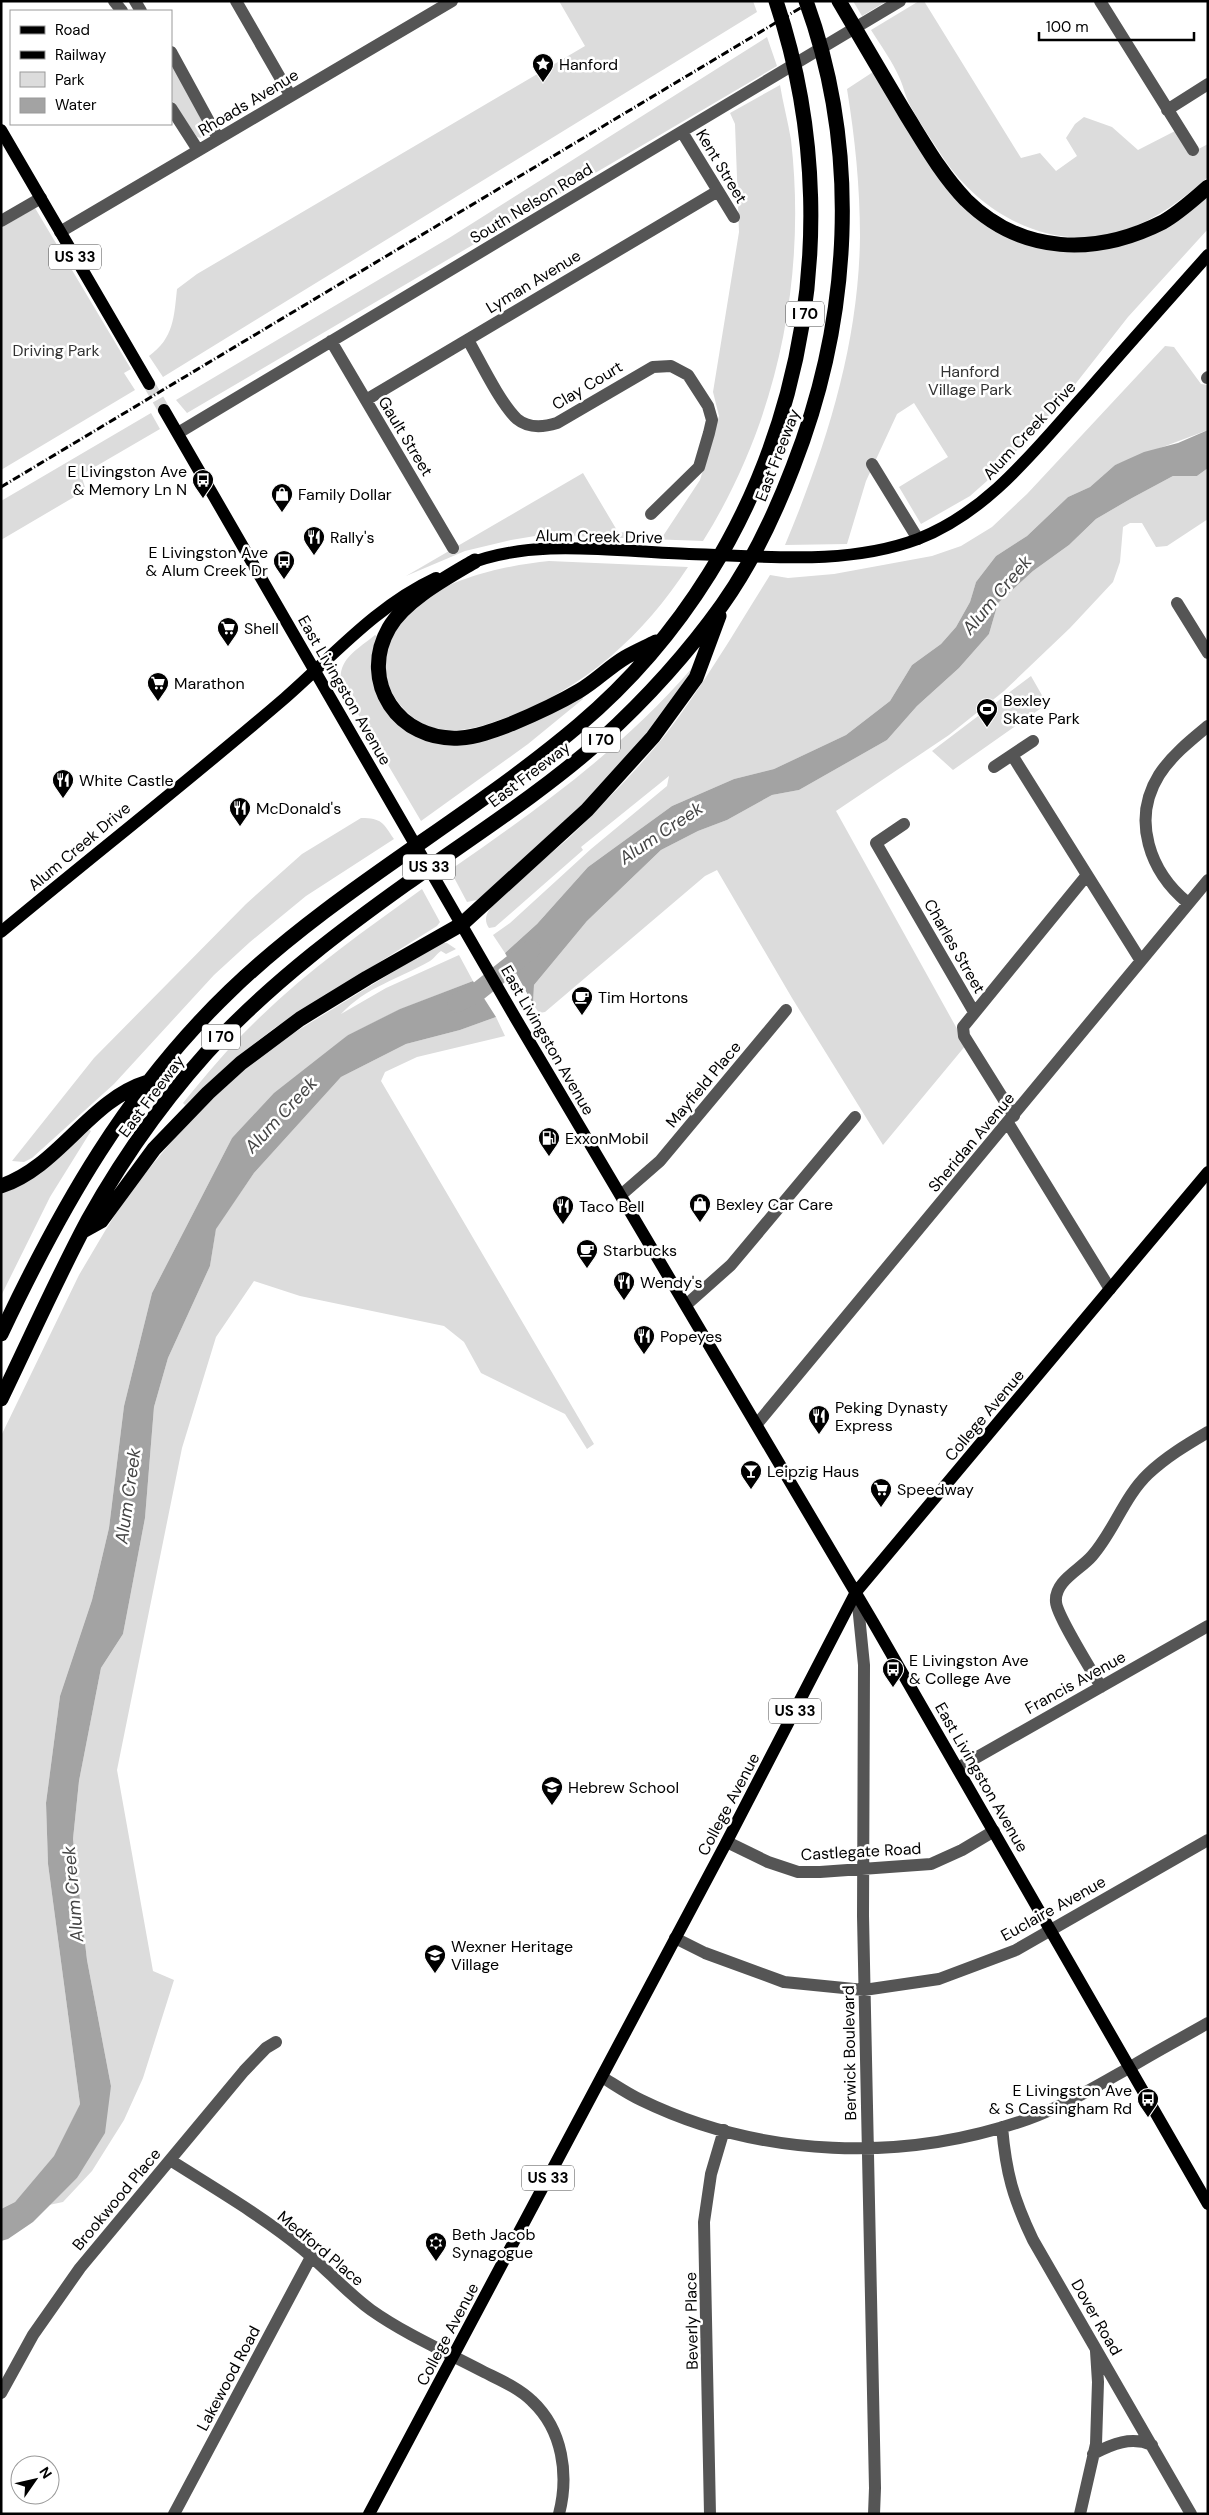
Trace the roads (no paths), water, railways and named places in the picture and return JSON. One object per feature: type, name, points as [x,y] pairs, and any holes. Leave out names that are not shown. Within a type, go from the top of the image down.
[{"type":"highway","name":"East Freeway","points":[[1,1334],[63,1210],[112,1131],[148,1082],[201,1020],[259,964],[323,912],[527,766],[582,722],[626,680],[663,638],[691,602],[727,545],[750,503],[780,422],[801,344],[810,268],[812,227],[805,118],[795,66],[776,1]]},
{"type":"highway","name":"East Freeway","points":[[1,1399],[83,1231],[114,1178],[155,1116],[224,1034],[279,982],[335,936],[405,884],[528,799],[605,736],[665,677],[723,603],[779,504],[807,432],[829,348],[836,309],[842,248],[839,152],[832,102],[815,25],[806,1]]},
{"type":"highway","points":[[839,1],[929,153],[949,181],[967,200],[989,218],[1019,235],[1041,242],[1067,246],[1094,245],[1120,239],[1164,221],[1208,187]]},
{"type":"highway","points":[[475,561],[440,582],[406,608],[389,627],[380,648],[379,672],[387,702],[404,722],[424,732],[445,737],[470,737],[532,716],[581,690],[625,658],[663,638]]},
{"type":"highway","points":[[83,1231],[101,1221],[154,1149],[208,1093],[241,1063],[300,1019],[400,958],[462,924],[587,810],[653,737],[696,678],[723,603]]},
{"type":"highway","points":[[1,1186],[26,1175],[42,1164],[128,1088],[148,1082]]},
{"type":"main road","name":"US 33","points":[[1,130],[149,384]]},
{"type":"main road","name":"Alum Creek Drive","points":[[1,932],[285,697],[390,605],[429,581],[475,561],[511,553],[561,548],[812,557],[860,554],[918,539],[963,514],[1016,472],[1208,255]]},
{"type":"main road","name":"East Livingston Avenue","points":[[164,410],[516,1019],[856,1592],[1208,2203]]},
{"type":"main road","name":"College Avenue","points":[[369,2514],[602,2077],[856,1592],[1208,1172]]},
{"type":"street","points":[[236,1],[290,95]]},
{"type":"street","name":"Rhoads Avenue","points":[[60,232],[452,1]]},
{"type":"street","name":"South Nelson Road","points":[[178,433],[900,1]]},
{"type":"street","points":[[1100,1],[1193,150]]},
{"type":"street","points":[[172,54],[218,138]]},
{"type":"street","points":[[1167,110],[1208,84]]},
{"type":"street","points":[[172,110],[198,150]]},
{"type":"street","name":"Kent Street","points":[[682,132],[734,217]]},
{"type":"street","name":"Lyman Avenue","points":[[366,400],[718,191]]},
{"type":"street","points":[[1,220],[41,198]]},
{"type":"street","name":"Clay Court","points":[[468,340],[508,408],[518,420],[532,426],[545,427],[557,422],[643,371],[661,365],[680,369],[688,375],[708,406],[712,420],[699,468],[651,514]]},
{"type":"street","name":"Gault Street","points":[[331,341],[453,548]]},
{"type":"street","points":[[872,464],[918,539]]},
{"type":"street","points":[[1177,603],[1208,653]]},
{"type":"street","points":[[1188,903],[1175,892],[1160,874],[1151,854],[1147,842],[1147,809],[1152,790],[1165,767],[1208,726]]},
{"type":"street","points":[[994,767],[1033,741]]},
{"type":"street","points":[[1012,755],[1141,961]]},
{"type":"street","name":"Charles Street","points":[[904,824],[876,843],[974,1012],[963,1027],[964,1036],[1110,1289]]},
{"type":"street","points":[[974,1012],[1087,875]]},
{"type":"street","name":"Sheridan Avenue","points":[[757,1424],[1208,880]]},
{"type":"street","name":"Mayfield Place","points":[[621,1195],[660,1161],[786,1010]]},
{"type":"street","points":[[686,1305],[731,1265],[855,1117]]},
{"type":"street","points":[[1101,1686],[1057,1609],[1057,1591],[1064,1581],[1086,1564],[1096,1552],[1130,1496],[1146,1476],[1164,1460],[1208,1432]]},
{"type":"street","name":"Berwick Boulevard","points":[[856,1592],[864,1665],[862,1870],[874,2514]]},
{"type":"street","name":"Francis Avenue","points":[[958,1768],[1208,1626]]},
{"type":"street","name":"Castlegate Road","points":[[726,1842],[768,1862],[798,1872],[862,1870],[931,1864],[962,1850],[994,1831]]},
{"type":"street","name":"Euclaire Avenue","points":[[675,1938],[705,1953],[784,1982],[864,1990],[939,1979],[1016,1950],[1208,1840]]},
{"type":"street","points":[[602,2077],[641,2100],[724,2130],[780,2143],[822,2148],[867,2148],[952,2139],[1002,2127],[1062,2104],[1208,2023]]},
{"type":"street","name":"Brookwood Place","points":[[1,2393],[33,2335],[80,2268],[244,2071],[266,2048],[276,2042]]},
{"type":"street","name":"Dover Road","points":[[1002,2127],[1005,2164],[1017,2207],[1033,2240],[1192,2514]]},
{"type":"street","name":"Beverly Place","points":[[710,2514],[704,2222],[711,2174],[724,2130]]},
{"type":"street","name":"Medford Place","points":[[170,2160],[247,2209],[311,2257],[371,2310],[533,2401],[542,2413],[562,2454],[564,2484],[559,2514]]},
{"type":"street","name":"Lakewood Road","points":[[174,2514],[311,2257]]},
{"type":"street","points":[[1080,2514],[1096,2444],[1098,2382],[1096,2348]]},
{"type":"street","points":[[1093,2454],[1118,2442],[1142,2441],[1152,2445]]},
{"type":"water","points":[[1208,430],[1208,468],[1197,476],[1173,476],[1096,519],[1069,545],[1033,571],[998,603],[989,634],[959,668],[917,706],[887,740],[799,790],[772,795],[727,820],[698,831],[661,850],[587,921],[534,985],[533,1004],[505,953],[537,924],[588,867],[672,806],[734,779],[774,769],[846,735],[890,701],[912,665],[941,644],[956,627],[970,602],[976,582],[996,556],[1027,536],[1068,497],[1090,487],[1115,465],[1144,452],[1178,443]]},
{"type":"water","points":[[473,981],[496,1017],[460,1030],[406,1044],[341,1077],[254,1173],[216,1229],[210,1266],[168,1358],[154,1407],[145,1518],[123,1634],[101,1668],[79,1781],[73,1839],[87,1960],[111,2086],[105,2133],[77,2178],[33,2222],[8,2239],[1,2241],[1,2209],[15,2202],[54,2156],[80,2104],[48,1864],[46,1803],[60,1696],[92,1600],[109,1528],[124,1406],[152,1293],[232,1138],[274,1093],[348,1035],[400,1009]]},
{"type":"waterway","name":"Alum Creek","points":[[457,1003],[476,993],[531,949]]},
{"type":"tunnel","points":[[149,384],[164,410]]},
{"type":"railway","points":[[1,487],[812,1]]},
{"type":"place","name":"Hanford","points":[[543,83]]},
{"type":"place","name":"E Livingston Ave & Memory Ln N","points":[[203,499]]},
{"type":"place","name":"Family Dollar","points":[[282,513]]},
{"type":"place","name":"Rally's","points":[[314,556]]},
{"type":"place","name":"E Livingston Ave & Alum Creek Dr","points":[[284,580]]},
{"type":"place","name":"Shell","points":[[228,647]]},
{"type":"place","name":"Marathon","points":[[158,702]]},
{"type":"place","name":"Bexley Skate Park","points":[[987,728]]},
{"type":"place","name":"White Castle","points":[[63,799]]},
{"type":"place","name":"McDonald's","points":[[240,827]]},
{"type":"place","name":"Tim Hortons","points":[[582,1016]]},
{"type":"place","name":"ExxonMobil","points":[[549,1157]]},
{"type":"place","name":"Bexley Car Care","points":[[700,1223]]},
{"type":"place","name":"Taco Bell","points":[[563,1225]]},
{"type":"place","name":"Starbucks","points":[[587,1269]]},
{"type":"place","name":"Wendy's","points":[[624,1301]]},
{"type":"place","name":"Popeyes","points":[[644,1355]]},
{"type":"place","name":"Peking Dynasty Express","points":[[819,1435]]},
{"type":"place","name":"Leipzig Haus","points":[[751,1490]]},
{"type":"place","name":"Speedway","points":[[881,1508]]},
{"type":"place","name":"E Livingston Ave & College Ave","points":[[893,1688]]},
{"type":"place","name":"Hebrew School","points":[[552,1806]]},
{"type":"place","name":"Wexner Heritage Village","points":[[435,1974]]},
{"type":"place","name":"E Livingston Ave & S Cassingham Rd","points":[[1148,2118]]},
{"type":"place","name":"Beth Jacob Synagogue","points":[[436,2262]]},
{"type":"park label","name":"Driving Park","points":[[56,350]]},
{"type":"park label","name":"Hanford Village Park","points":[[970,380]]}]
